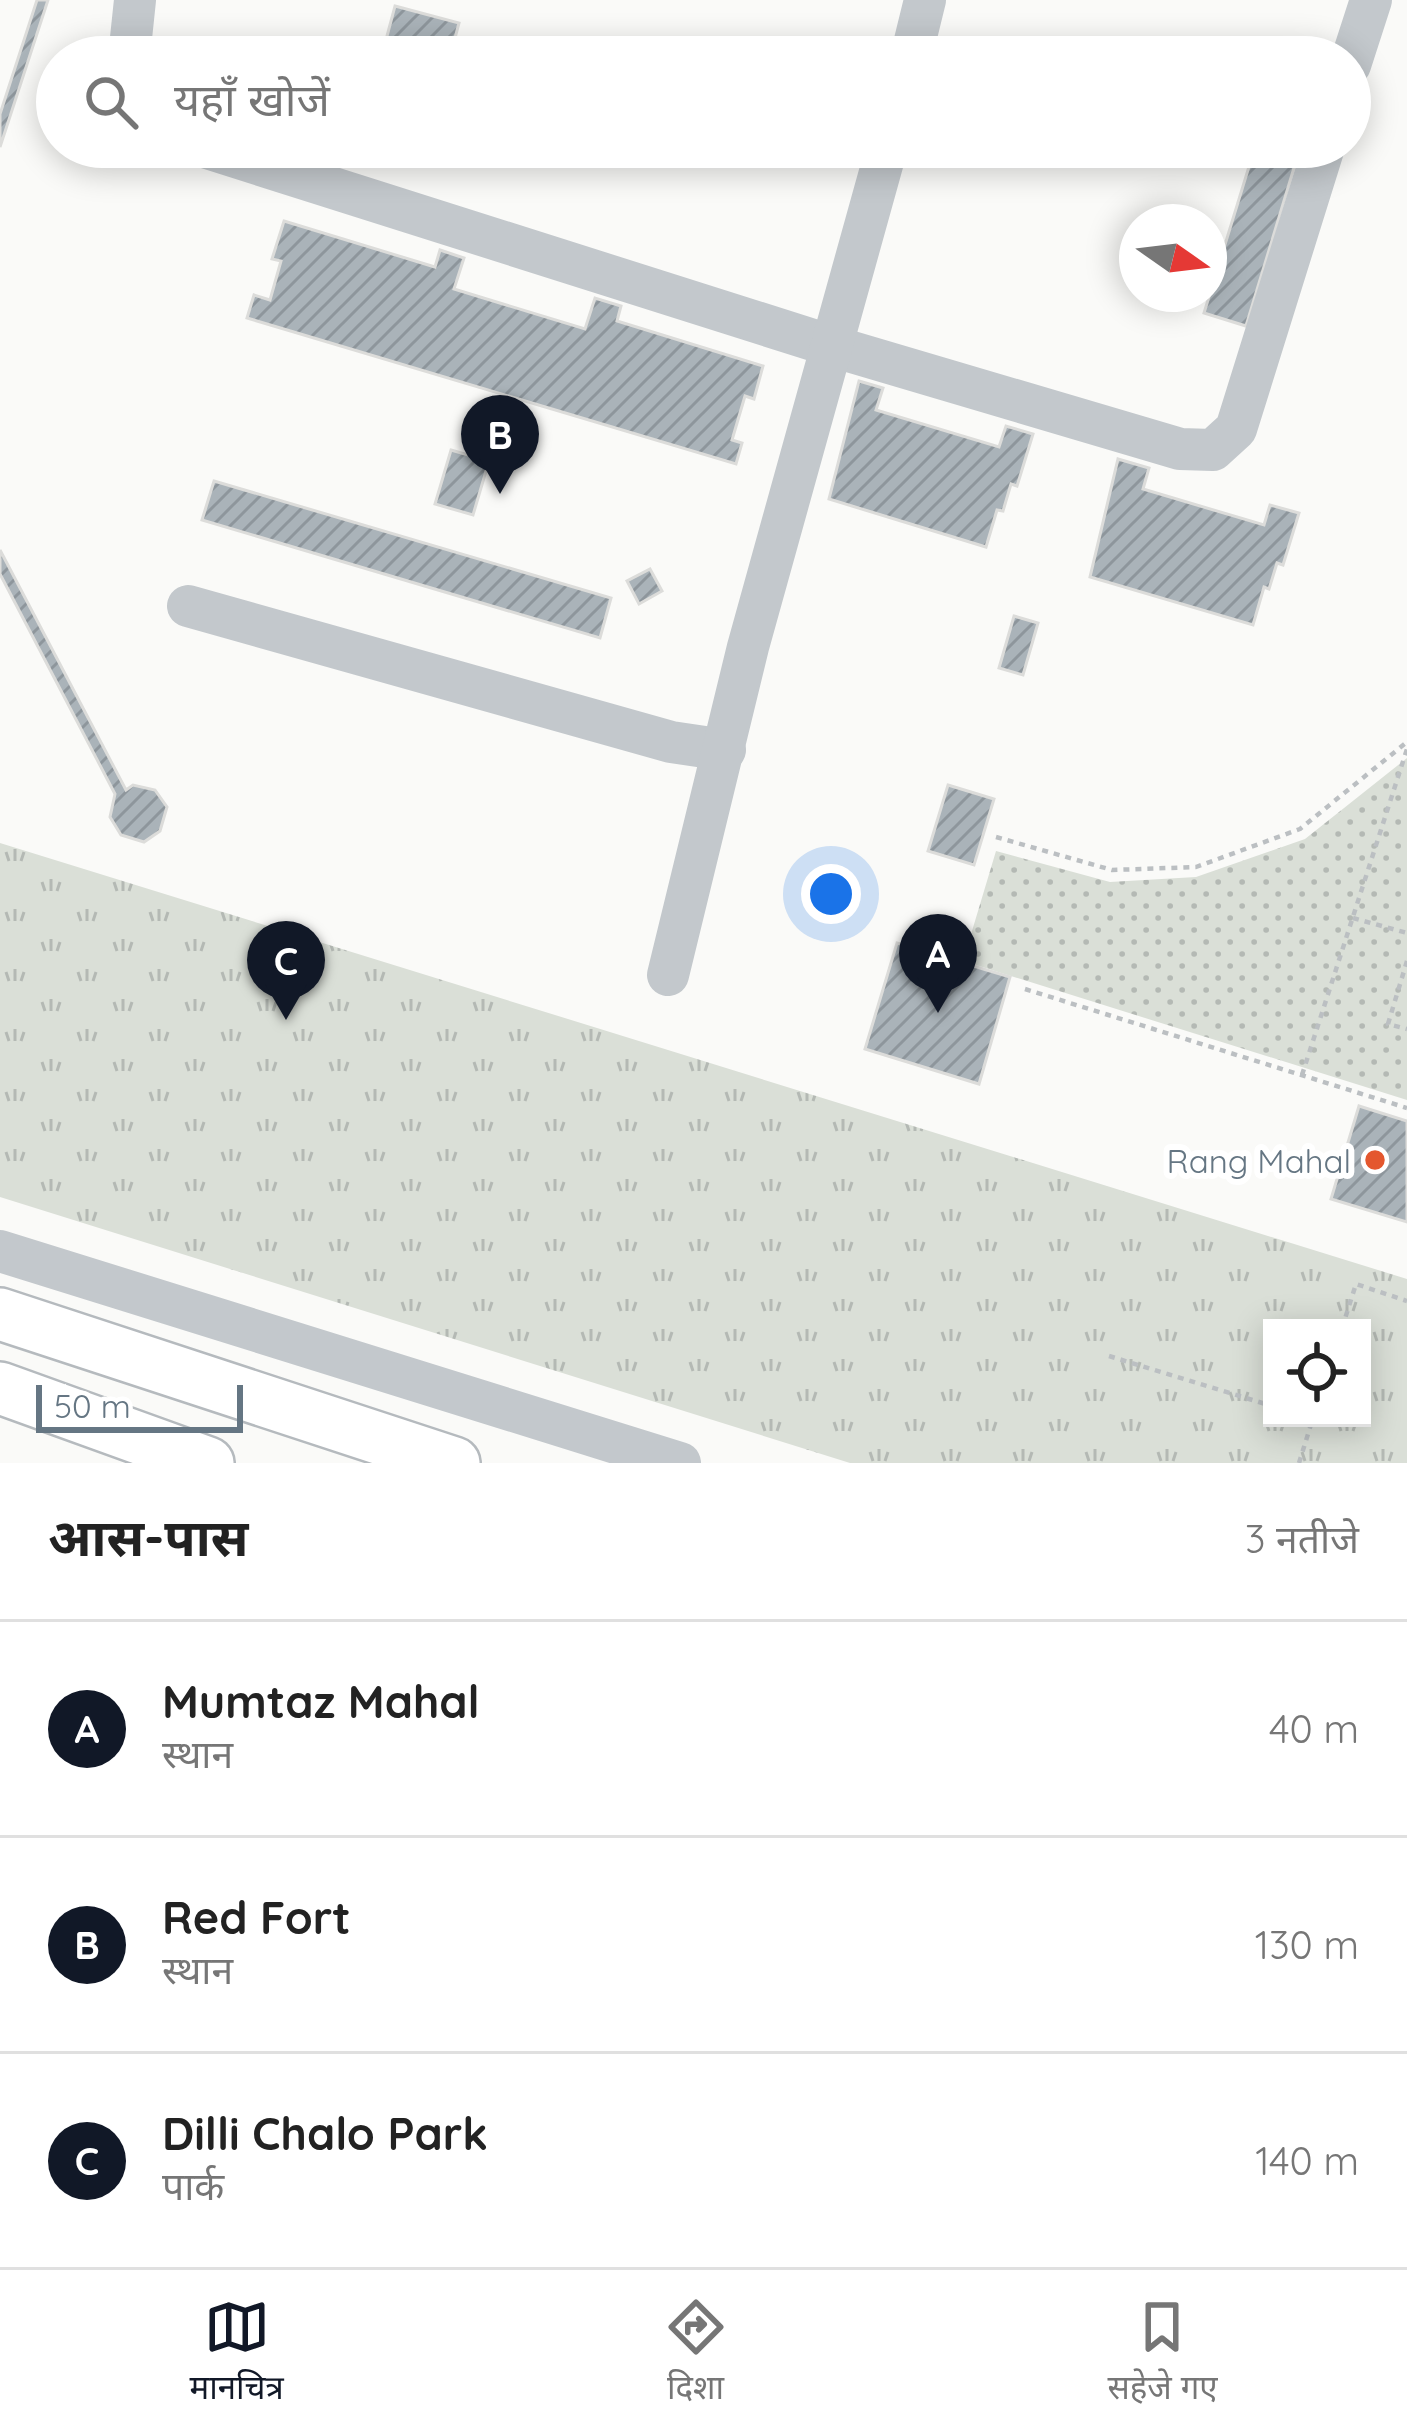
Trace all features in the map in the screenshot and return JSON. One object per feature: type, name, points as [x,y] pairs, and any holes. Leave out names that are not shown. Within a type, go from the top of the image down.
[{"type":"main road","points":[[0,1314],[454,1463]]},
{"type":"main road","points":[[0,1388],[208,1463]]},
{"type":"street","points":[[131,36],[134,0]]},
{"type":"street","points":[[916,36],[926,0]]},
{"type":"street","points":[[1359,36],[1371,0]]},
{"type":"street","points":[[271,168],[835,346],[1180,449],[1213,450],[1236,429],[1317,168]]},
{"type":"street","points":[[668,975],[748,647],[882,168]]},
{"type":"street","points":[[188,606],[671,742],[725,750]]},
{"type":"street","points":[[0,1251],[680,1463]]},
{"type":"path","points":[[996,837],[1112,870],[1196,866],[1300,829],[1407,746]]},
{"type":"path","points":[[1302,1075],[1407,746]]},
{"type":"path","points":[[1353,918],[1407,933]]},
{"type":"path","points":[[1407,961],[1388,1024],[1407,1029]]},
{"type":"path","points":[[1025,989],[1407,1108]]},
{"type":"path","points":[[1345,1319],[1356,1284],[1407,1300]]},
{"type":"path","points":[[1109,1356],[1263,1403]]},
{"type":"path","points":[[1299,1463],[1309,1427]]},
{"type":"green space","points":[[1407,758],[1407,1100],[963,961],[996,851],[1110,882],[1196,877],[1305,839]]},
{"type":"green space","points":[[0,843],[1407,1279],[1407,1463],[850,1463],[0,1197]]},
{"type":"building","points":[[37,0],[48,0],[0,147],[0,114]]},
{"type":"building","points":[[395,6],[459,23],[456,36],[387,36]]},
{"type":"building","points":[[1249,168],[1294,168],[1246,326],[1204,313],[1227,312],[1227,238]]},
{"type":"building","points":[[284,221],[435,267],[440,250],[464,258],[454,289],[585,329],[595,298],[621,306],[617,321],[763,366],[754,399],[745,396],[732,440],[742,443],[736,464],[247,318],[254,295],[270,300],[281,261],[272,259]]},
{"type":"building","points":[[859,381],[883,388],[876,410],[999,447],[1006,426],[1033,434],[1017,486],[1011,484],[1003,511],[997,510],[986,547],[829,499]]},
{"type":"building","points":[[451,450],[489,461],[473,515],[435,504]]},
{"type":"building","points":[[1118,459],[1149,468],[1143,489],[1264,525],[1270,505],[1299,513],[1283,565],[1277,563],[1269,589],[1264,587],[1253,625],[1090,577]]},
{"type":"building","points":[[214,481],[611,598],[600,638],[202,520]]},
{"type":"building","points":[[0,550],[126,790],[133,785],[155,790],[167,807],[160,831],[144,842],[121,835],[110,817],[115,794],[0,574]]},
{"type":"building","points":[[650,569],[662,591],[639,604],[627,581]]},
{"type":"building","points":[[1014,616],[1038,623],[1023,675],[999,668]]},
{"type":"building","points":[[948,785],[994,799],[974,865],[928,851]]},
{"type":"building","points":[[897,943],[1010,977],[979,1084],[865,1049]]},
{"type":"building","name":"Rang Mahal","points":[[1359,1106],[1407,1121],[1407,1222],[1331,1199]]},
{"type":"place","name":"Red Fort","points":[[500,494]]},
{"type":"place","name":"Mumtaz Mahal","points":[[938,1013]]},
{"type":"place","name":"Dilli Chalo Park","points":[[286,1020]]},
{"type":"place","name":"Rang Mahal","points":[[1375,1160]]}]
